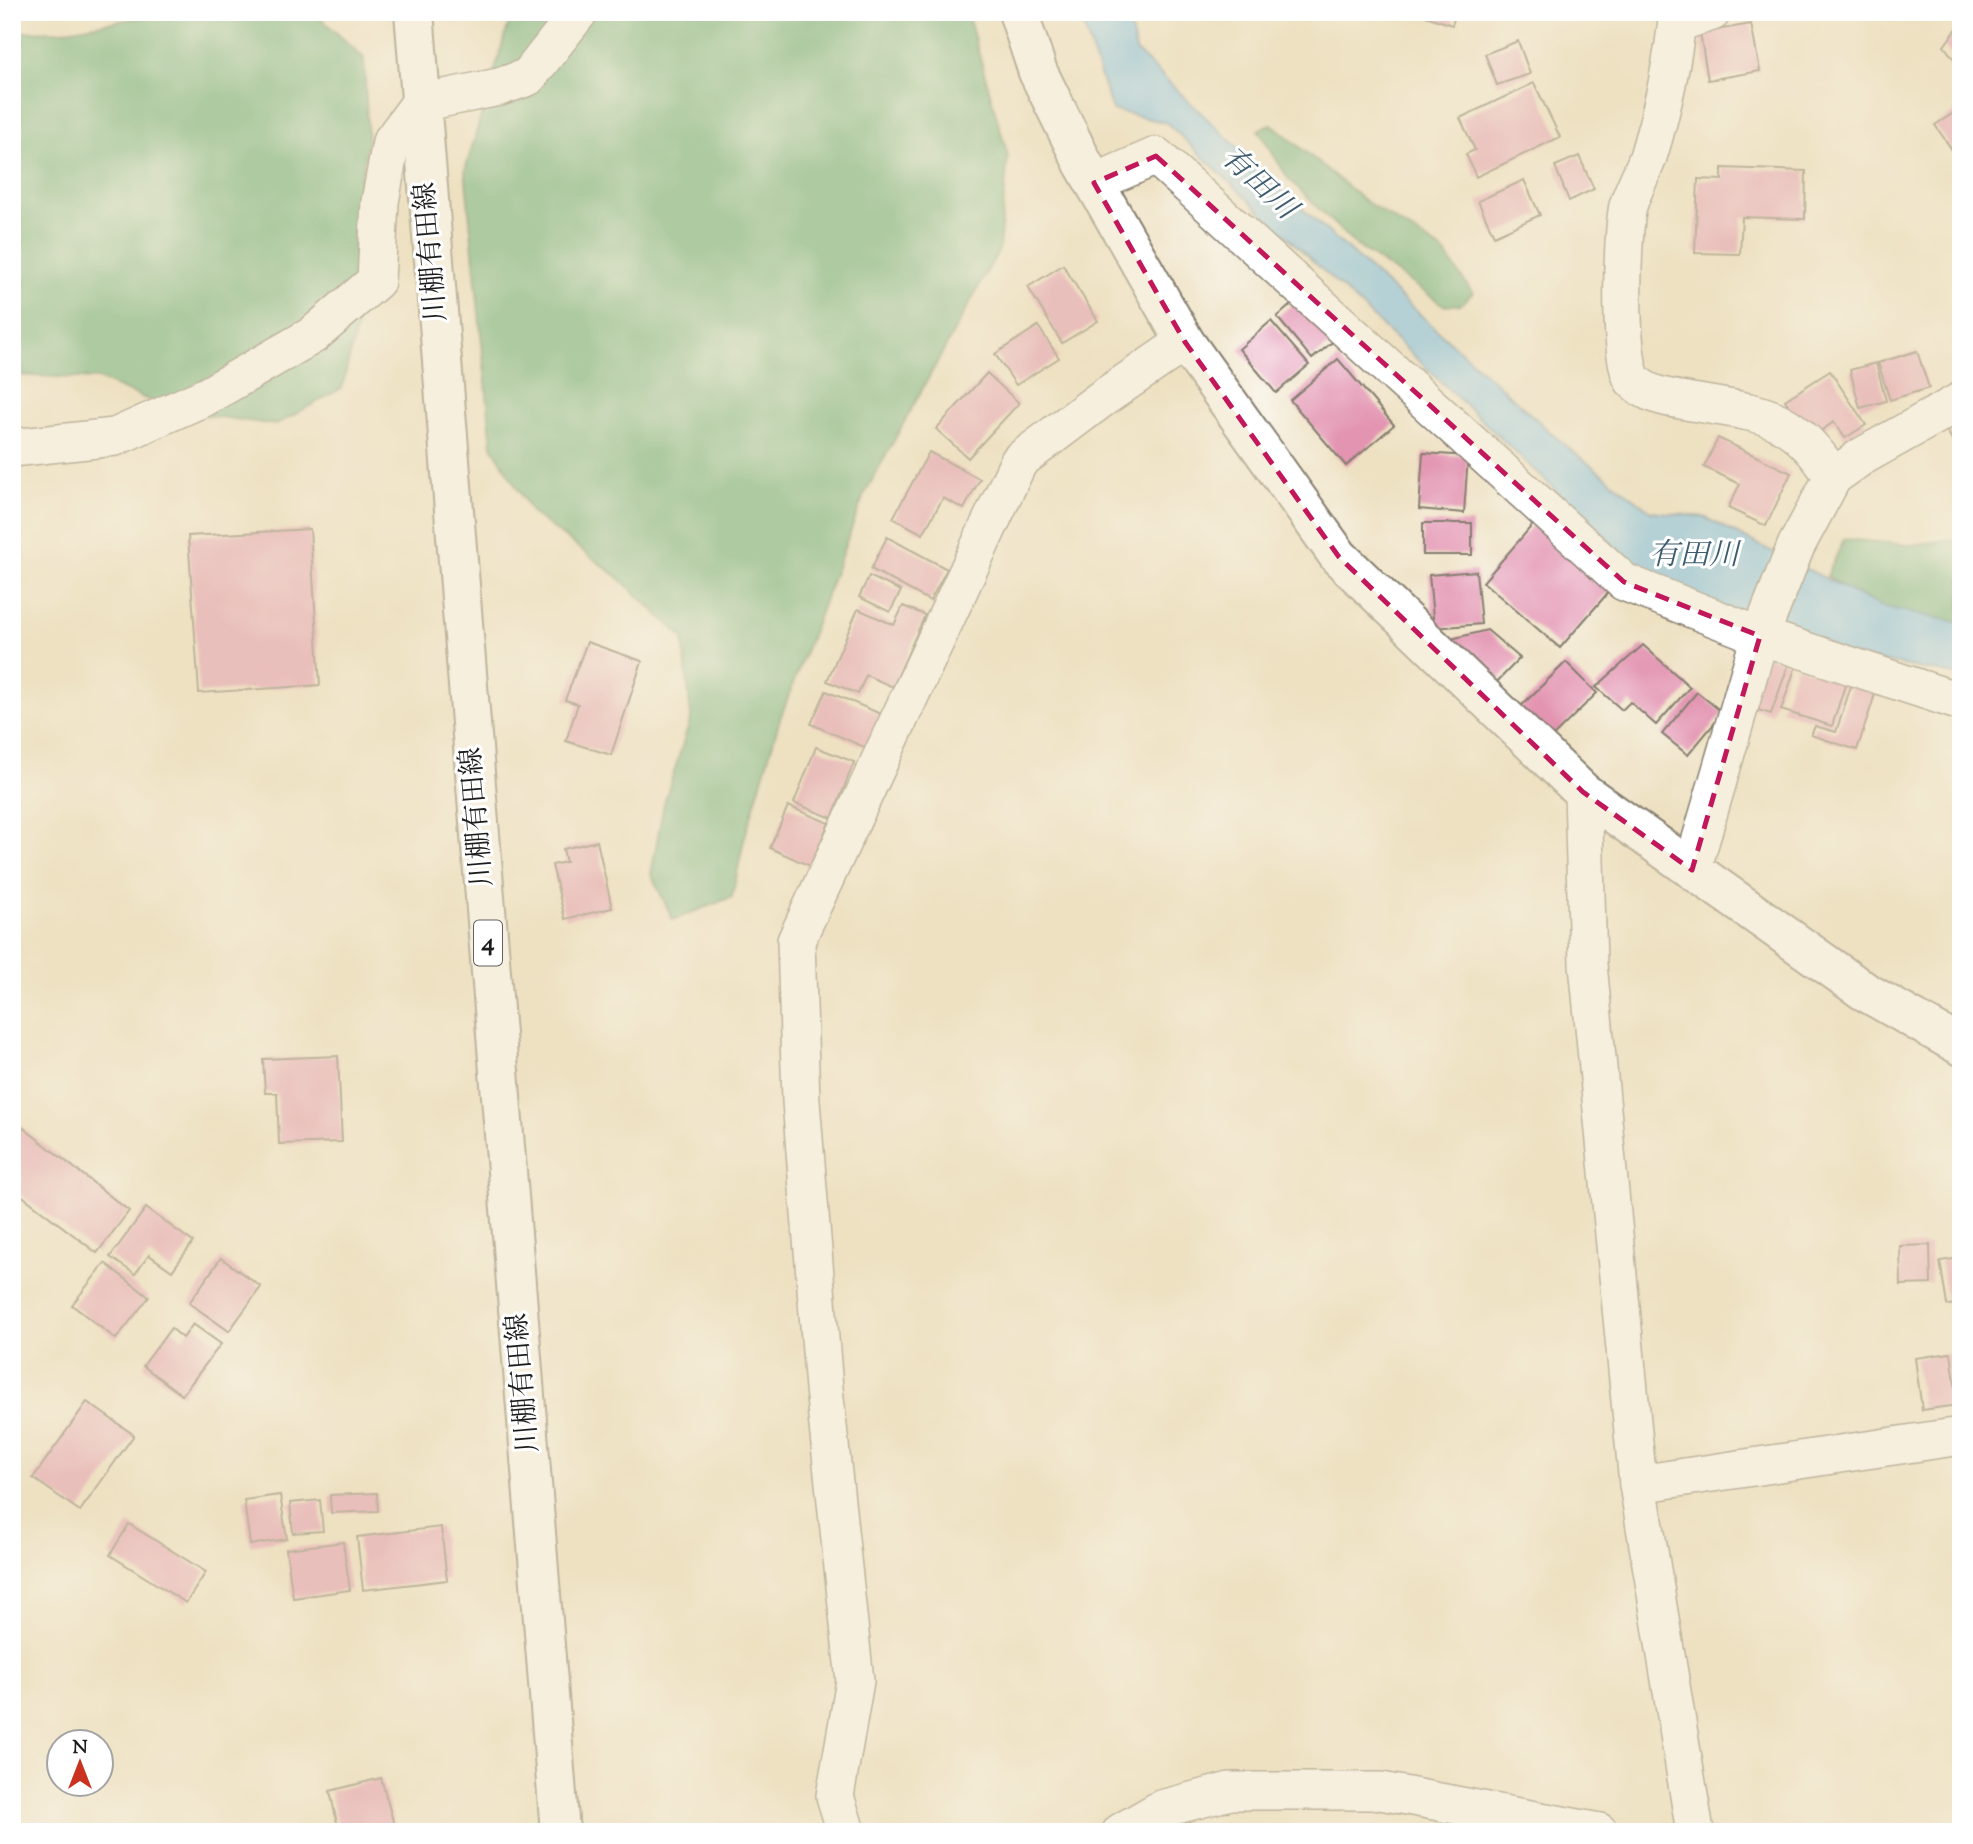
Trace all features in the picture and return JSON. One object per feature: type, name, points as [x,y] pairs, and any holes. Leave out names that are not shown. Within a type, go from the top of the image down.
[{"type":"main road","name":"川棚有田線","points":[[414,12],[560,1832]]},
{"type":"main road","points":[[1018,12],[1038,72],[1094,183],[1185,342],[1339,557],[1583,792],[1864,991],[1961,1046]]},
{"type":"street","points":[[12,448],[115,437],[207,396],[324,326],[376,281],[380,202],[391,142],[420,103],[499,87],[528,77],[579,12]]},
{"type":"street","points":[[1712,12],[1678,18],[1672,71],[1647,159],[1628,207],[1623,266],[1625,356],[1633,379],[1658,396],[1748,409],[1782,421],[1822,459],[1833,477]]},
{"type":"street","points":[[1094,183],[1156,156],[1624,582],[1760,636],[1961,702]]},
{"type":"street","points":[[846,1832],[835,1796],[855,1681],[824,1388],[803,1129],[796,942],[1020,461],[1100,400],[1185,342]]},
{"type":"street","points":[[1692,870],[1760,636],[1796,546],[1833,477],[1861,457],[1961,401]]},
{"type":"street","points":[[1583,792],[1588,964],[1639,1484],[1695,1832]]},
{"type":"street","points":[[1639,1484],[1961,1436]]},
{"type":"street","points":[[1121,1832],[1161,1809],[1230,1791],[1381,1791],[1599,1832]]},
{"type":"highlighted area","points":[[1156,156],[1624,582],[1760,636],[1692,870],[1583,792],[1339,557],[1185,342],[1094,183]]},
{"type":"green space","points":[[172,12],[314,12],[364,58],[368,140],[353,220],[360,313],[342,388],[276,425],[175,411],[98,379],[12,375],[12,32],[60,31]]},
{"type":"green space","points":[[504,12],[967,12],[1008,156],[999,250],[864,495],[780,719],[744,840],[732,897],[673,920],[651,874],[664,803],[691,718],[683,638],[619,578],[532,513],[492,446],[465,170],[509,22]]},
{"type":"green space","points":[[1272,124],[1365,201],[1442,250],[1473,293],[1461,304],[1445,306],[1354,244],[1288,178],[1258,130]]},
{"type":"green space","points":[[1961,538],[1961,639],[1886,617],[1827,576],[1844,539],[1912,545]]},
{"type":"water","name":"有田川","points":[[1079,12],[1127,12],[1136,51],[1285,193],[1567,447],[1651,511],[1704,517],[1880,606],[1961,623],[1961,676],[1832,652],[1655,584],[1167,123],[1112,110]]},
{"type":"building","points":[[1414,12],[1456,12],[1452,25]]},
{"type":"building","points":[[1961,23],[1961,68],[1944,46]]},
{"type":"building","points":[[1751,24],[1760,71],[1708,80],[1700,33]]},
{"type":"building","points":[[1518,41],[1530,74],[1497,85],[1485,54]]},
{"type":"building","points":[[1534,83],[1560,137],[1476,177],[1466,154],[1475,150],[1460,118]]},
{"type":"building","points":[[1961,108],[1961,163],[1935,125]]},
{"type":"building","points":[[1579,156],[1594,189],[1569,201],[1555,166]]},
{"type":"building","points":[[1722,168],[1806,171],[1805,219],[1742,217],[1740,254],[1695,253],[1698,179],[1722,180]]},
{"type":"building","points":[[1524,180],[1540,215],[1494,236],[1478,201]]},
{"type":"building","points":[[1063,265],[1098,321],[1062,343],[1028,287]]},
{"type":"building","points":[[1300,297],[1336,339],[1312,359],[1277,317]]},
{"type":"building","points":[[1271,321],[1309,365],[1276,393],[1239,349]]},
{"type":"building","points":[[1038,326],[1059,358],[1016,385],[995,354]]},
{"type":"building","points":[[1917,351],[1929,388],[1890,400],[1878,363]]},
{"type":"building","points":[[1338,359],[1394,425],[1346,466],[1290,400]]},
{"type":"building","points":[[1876,363],[1886,401],[1860,408],[1850,370]]},
{"type":"building","points":[[1830,371],[1866,425],[1845,438],[1834,422],[1810,438],[1785,400]]},
{"type":"building","points":[[987,373],[1019,403],[968,458],[936,429]]},
{"type":"building","points":[[1961,414],[1961,448],[1958,450],[1943,424]]},
{"type":"building","points":[[1718,438],[1791,473],[1766,526],[1728,508],[1740,484],[1704,467]]},
{"type":"building","points":[[929,452],[980,479],[964,509],[943,498],[923,534],[893,518]]},
{"type":"building","points":[[1423,453],[1468,456],[1464,513],[1419,509]]},
{"type":"building","points":[[1535,522],[1613,587],[1560,648],[1483,582]]},
{"type":"building","points":[[1423,523],[1472,523],[1472,555],[1423,555]]},
{"type":"building","points":[[310,529],[320,685],[199,693],[188,536]]},
{"type":"building","points":[[887,537],[947,569],[930,601],[871,569]]},
{"type":"building","points":[[1476,571],[1481,624],[1434,628],[1429,575]]},
{"type":"building","points":[[869,576],[901,591],[890,612],[859,597]]},
{"type":"building","points":[[903,606],[925,615],[893,687],[866,675],[858,694],[827,681],[858,609],[894,625]]},
{"type":"building","points":[[1487,630],[1520,658],[1489,690],[1439,642]]},
{"type":"building","points":[[587,642],[642,661],[611,755],[566,741],[578,704],[565,700]]},
{"type":"building","points":[[1643,645],[1690,687],[1656,725],[1630,702],[1622,710],[1596,687]]},
{"type":"building","points":[[1767,656],[1789,663],[1771,714],[1749,707]]},
{"type":"building","points":[[1566,662],[1597,693],[1546,743],[1515,712]]},
{"type":"building","points":[[1796,666],[1846,682],[1832,726],[1781,710]]},
{"type":"building","points":[[1853,680],[1877,688],[1857,750],[1811,735],[1815,726],[1836,732]]},
{"type":"building","points":[[826,691],[886,716],[871,750],[811,724]]},
{"type":"building","points":[[1697,692],[1723,713],[1688,755],[1662,734]]},
{"type":"building","points":[[816,747],[854,762],[832,818],[794,803]]},
{"type":"building","points":[[788,806],[829,823],[810,866],[770,848]]},
{"type":"building","points":[[597,841],[612,908],[565,919],[552,865],[566,862],[563,849]]},
{"type":"building","points":[[338,1056],[342,1142],[279,1144],[277,1093],[265,1093],[263,1059]]},
{"type":"building","points":[[21,1126],[129,1211],[97,1253],[12,1188],[12,1137]]},
{"type":"building","points":[[146,1208],[193,1242],[172,1271],[149,1255],[135,1274],[110,1257]]},
{"type":"building","points":[[1930,1245],[1931,1284],[1901,1285],[1900,1246]]},
{"type":"building","points":[[221,1258],[261,1287],[229,1331],[189,1303]]},
{"type":"building","points":[[1961,1258],[1961,1304],[1947,1305],[1940,1261]]},
{"type":"building","points":[[105,1263],[149,1297],[116,1339],[72,1305]]},
{"type":"building","points":[[193,1324],[221,1344],[182,1395],[143,1366],[171,1328],[183,1338]]},
{"type":"building","points":[[1951,1353],[1958,1405],[1922,1410],[1915,1358]]},
{"type":"building","points":[[87,1402],[134,1435],[80,1511],[33,1478]]},
{"type":"building","points":[[377,1493],[378,1511],[331,1513],[330,1495]]},
{"type":"building","points":[[280,1495],[287,1539],[250,1545],[244,1500]]},
{"type":"building","points":[[320,1500],[323,1531],[293,1533],[290,1503]]},
{"type":"building","points":[[129,1524],[206,1572],[186,1603],[110,1555]]},
{"type":"building","points":[[441,1527],[447,1580],[363,1590],[357,1537]]},
{"type":"building","points":[[343,1542],[350,1590],[293,1598],[286,1549]]},
{"type":"building","points":[[381,1778],[396,1832],[339,1832],[330,1791]]}]
